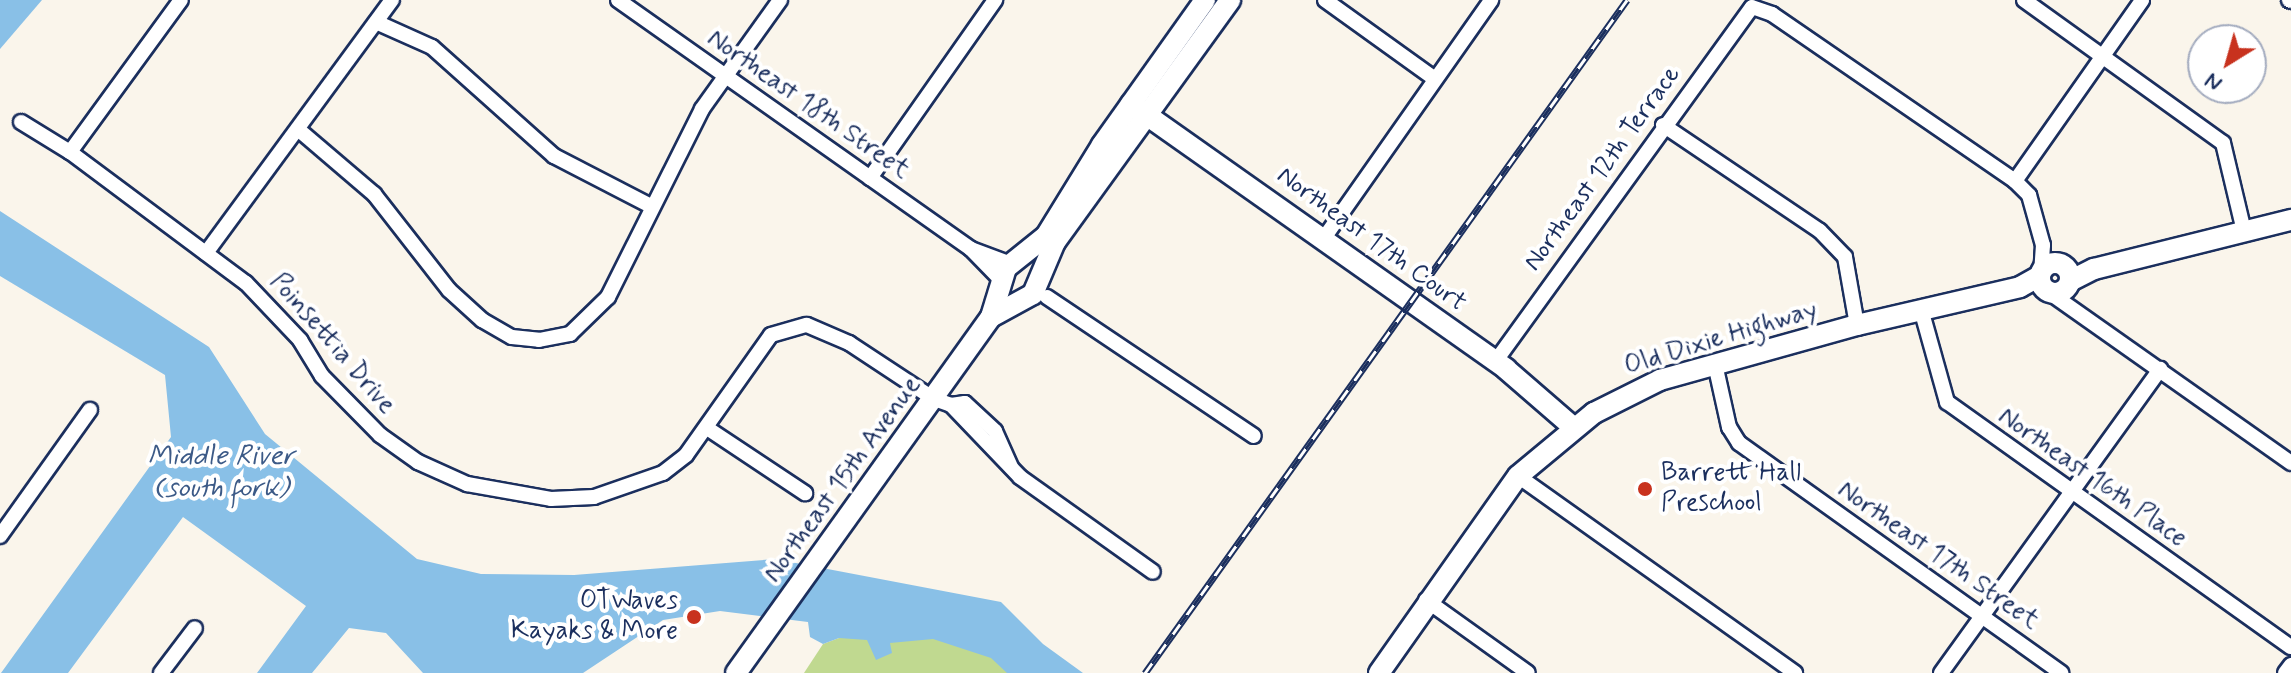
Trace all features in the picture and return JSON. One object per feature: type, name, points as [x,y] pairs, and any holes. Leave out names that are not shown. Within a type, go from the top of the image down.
[{"type":"street","points":[[70,152],[181,0]]},
{"type":"street","points":[[206,253],[392,0]]},
{"type":"street","name":"Northeast 18th Street","points":[[618,0],[1008,272]]},
{"type":"street","points":[[299,130],[374,194],[449,290],[482,320],[512,337],[539,340],[570,334],[608,297],[702,109],[780,0]]},
{"type":"street","points":[[870,178],[995,0]]},
{"type":"street","points":[[1034,291],[1055,242],[1205,0]]},
{"type":"street","points":[[1230,0],[1139,110],[1046,236],[1008,272],[1007,295],[1034,291],[1254,436]]},
{"type":"street","points":[[1325,0],[1435,79]]},
{"type":"street","points":[[1324,238],[1491,0]]},
{"type":"street","points":[[2024,0],[2223,143],[2244,231]]},
{"type":"street","points":[[2142,0],[2015,181],[2029,195],[2054,279],[2078,311],[2291,463]]},
{"type":"street","name":"Northeast 12th Terrace","points":[[1495,362],[1663,125],[1752,7],[1779,19],[2015,181]]},
{"type":"street","points":[[376,22],[432,47],[554,156],[651,206]]},
{"type":"street","name":"Northeast 17th Court","points":[[1139,110],[1324,238],[1495,362],[1573,427]]},
{"type":"street","name":"Poinsettia Drive","points":[[21,122],[70,152],[268,303],[322,376],[380,435],[418,462],[467,484],[551,499],[594,497],[663,473],[707,428],[771,335],[807,325],[849,343],[942,402],[965,403],[995,431],[1011,467],[1153,572]]},
{"type":"street","points":[[1663,125],[1820,231],[1845,257],[1857,325]]},
{"type":"street","name":"Old Dixie Highway","points":[[1379,673],[1426,600],[1518,476],[1573,427],[1649,385],[1857,325],[2291,220]]},
{"type":"street","points":[[1008,272],[1029,265],[1034,291]]},
{"type":"street","name":"Northeast 15th Avenue","points":[[736,673],[821,556],[942,402],[991,317],[1008,272]]},
{"type":"street","name":"Northeast 15th Avenue","points":[[991,317],[1034,291]]},
{"type":"street","name":"Northeast 16th Place","points":[[1921,309],[1947,402],[2291,647]]},
{"type":"street","name":"Northeast 17th Street","points":[[1715,364],[1729,427],[1739,443],[2061,673]]},
{"type":"street","points":[[1941,673],[2160,369]]},
{"type":"street","points":[[0,536],[90,410]]},
{"type":"street","points":[[707,428],[805,493]]},
{"type":"street","points":[[1518,476],[1795,673]]},
{"type":"street","points":[[1426,600],[1528,673]]},
{"type":"street","points":[[161,673],[195,628]]},
{"type":"street","points":[[2285,673],[2291,665]]},
{"type":"green space","points":[[947,636],[1026,673],[804,673],[823,644],[839,638]]},
{"type":"water","points":[[0,0],[42,0],[0,49]]},
{"type":"water","name":"Middle River (south fork)","points":[[0,211],[209,347],[265,434],[417,559],[481,574],[574,575],[775,559],[1001,602],[1043,644],[1083,673],[1007,673],[991,658],[933,639],[890,643],[892,653],[876,660],[867,640],[839,638],[823,644],[810,637],[808,622],[720,611],[663,620],[583,673],[423,673],[386,633],[349,628],[312,673],[257,673],[306,606],[183,517],[68,673],[1,673],[171,437],[165,375],[0,276]]},
{"type":"railway","points":[[1145,673],[1627,0]]},
{"type":"place","name":"Barrett Hall Preschool","points":[[1645,489]]},
{"type":"place","name":"OTWaves Kayaks & More","points":[[694,617]]}]
